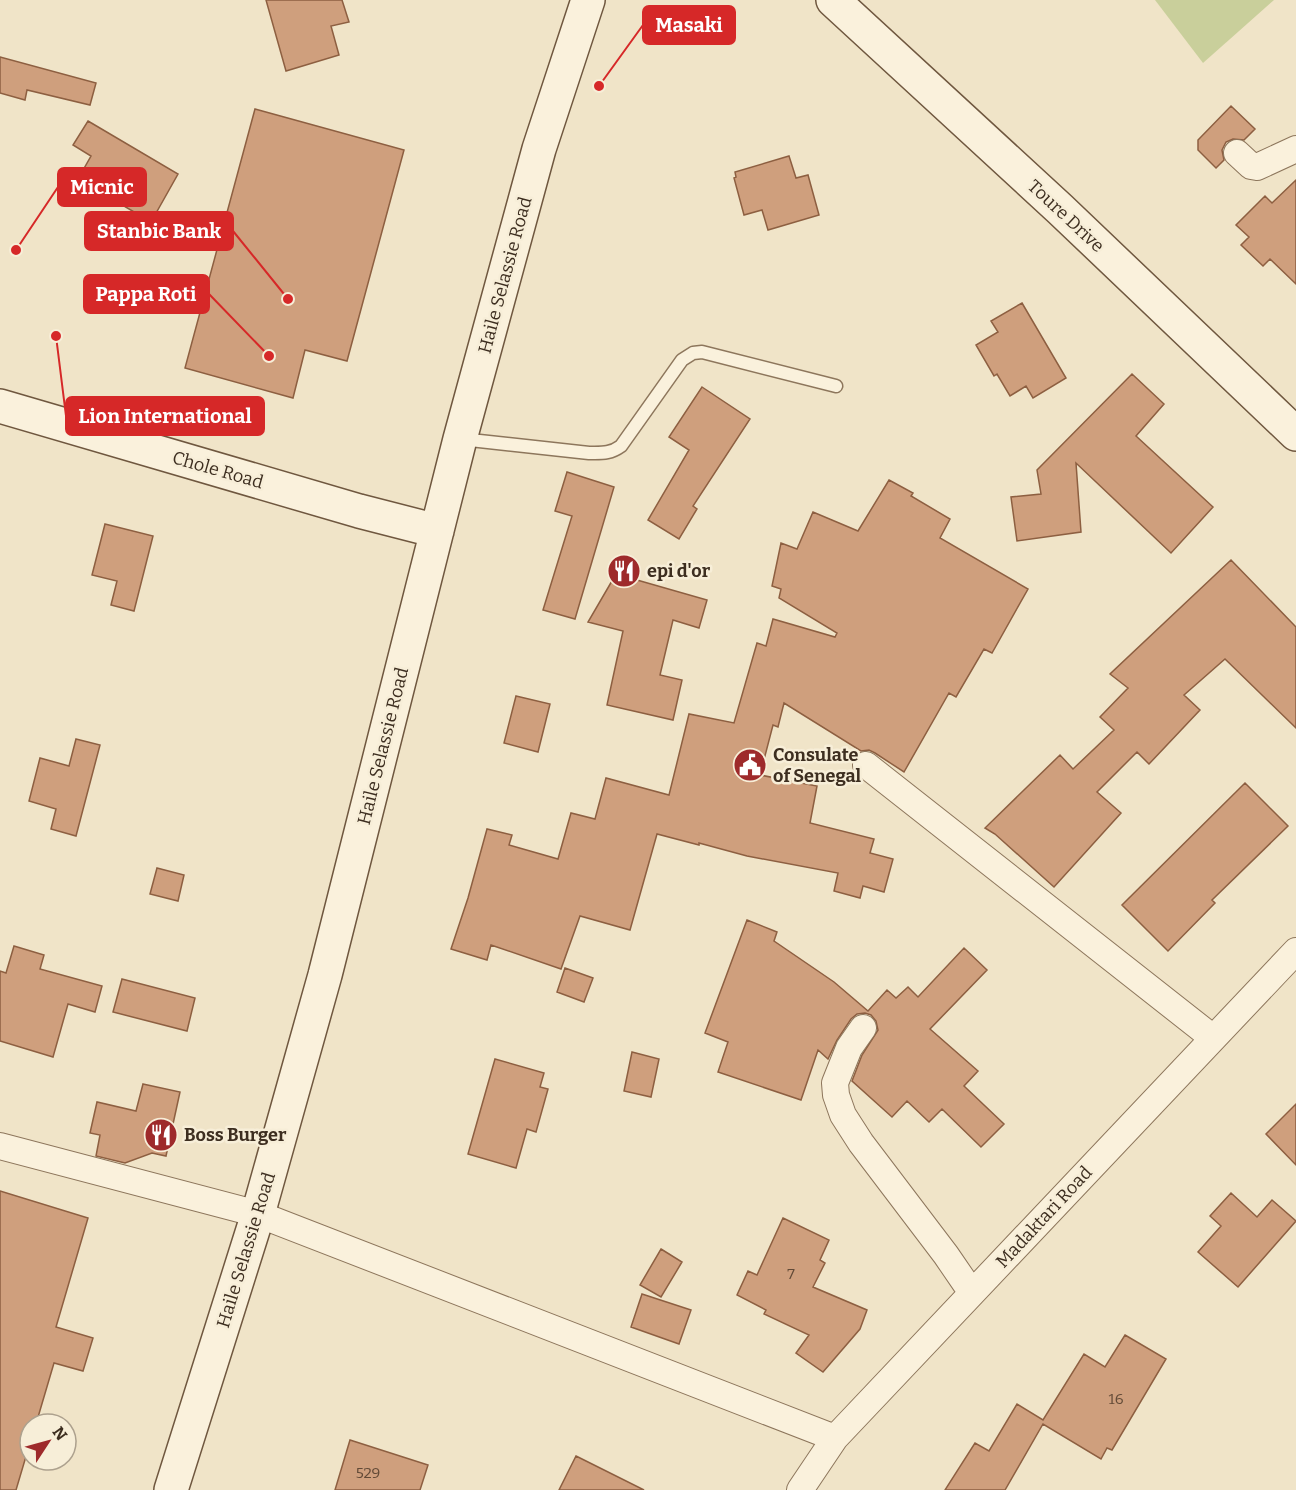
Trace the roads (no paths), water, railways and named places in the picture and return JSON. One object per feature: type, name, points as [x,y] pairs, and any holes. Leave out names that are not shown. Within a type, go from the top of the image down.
[{"type":"street","name":"Haile Selassie Road","points":[[171,1490],[258,1214],[325,975],[460,439],[539,148],[588,0]]},
{"type":"street","name":"Toure Drive","points":[[833,0],[1060,209],[1296,434]]},
{"type":"street","points":[[1237,153],[1251,166],[1257,167],[1296,149]]},
{"type":"street","name":"Chole Road","points":[[0,406],[348,508],[437,531]]},
{"type":"street","points":[[866,765],[1213,1038]]},
{"type":"street","name":"Madaktari Road","points":[[800,1490],[835,1438],[1296,951]]},
{"type":"street","points":[[863,1028],[849,1048],[835,1083],[836,1095],[843,1115],[861,1143],[972,1293]]},
{"type":"street","points":[[0,1146],[258,1214],[835,1438]]},
{"type":"lane","points":[[460,439],[589,453],[613,452],[621,446],[682,360],[702,352],[836,386]]},
{"type":"place","name":"Masaki","points":[[599,86]]},
{"type":"place","name":"Micnic","points":[[16,250]]},
{"type":"place","name":"Stanbic Bank","points":[[288,299]]},
{"type":"place","name":"Lion International","points":[[56,336]]},
{"type":"place","name":"Pappa Roti","points":[[269,356]]},
{"type":"place","name":"epi d'or","points":[[624,571]]},
{"type":"place","name":"Consulate of Senegal","points":[[750,765]]},
{"type":"place","name":"Boss Burger","points":[[161,1135]]}]
